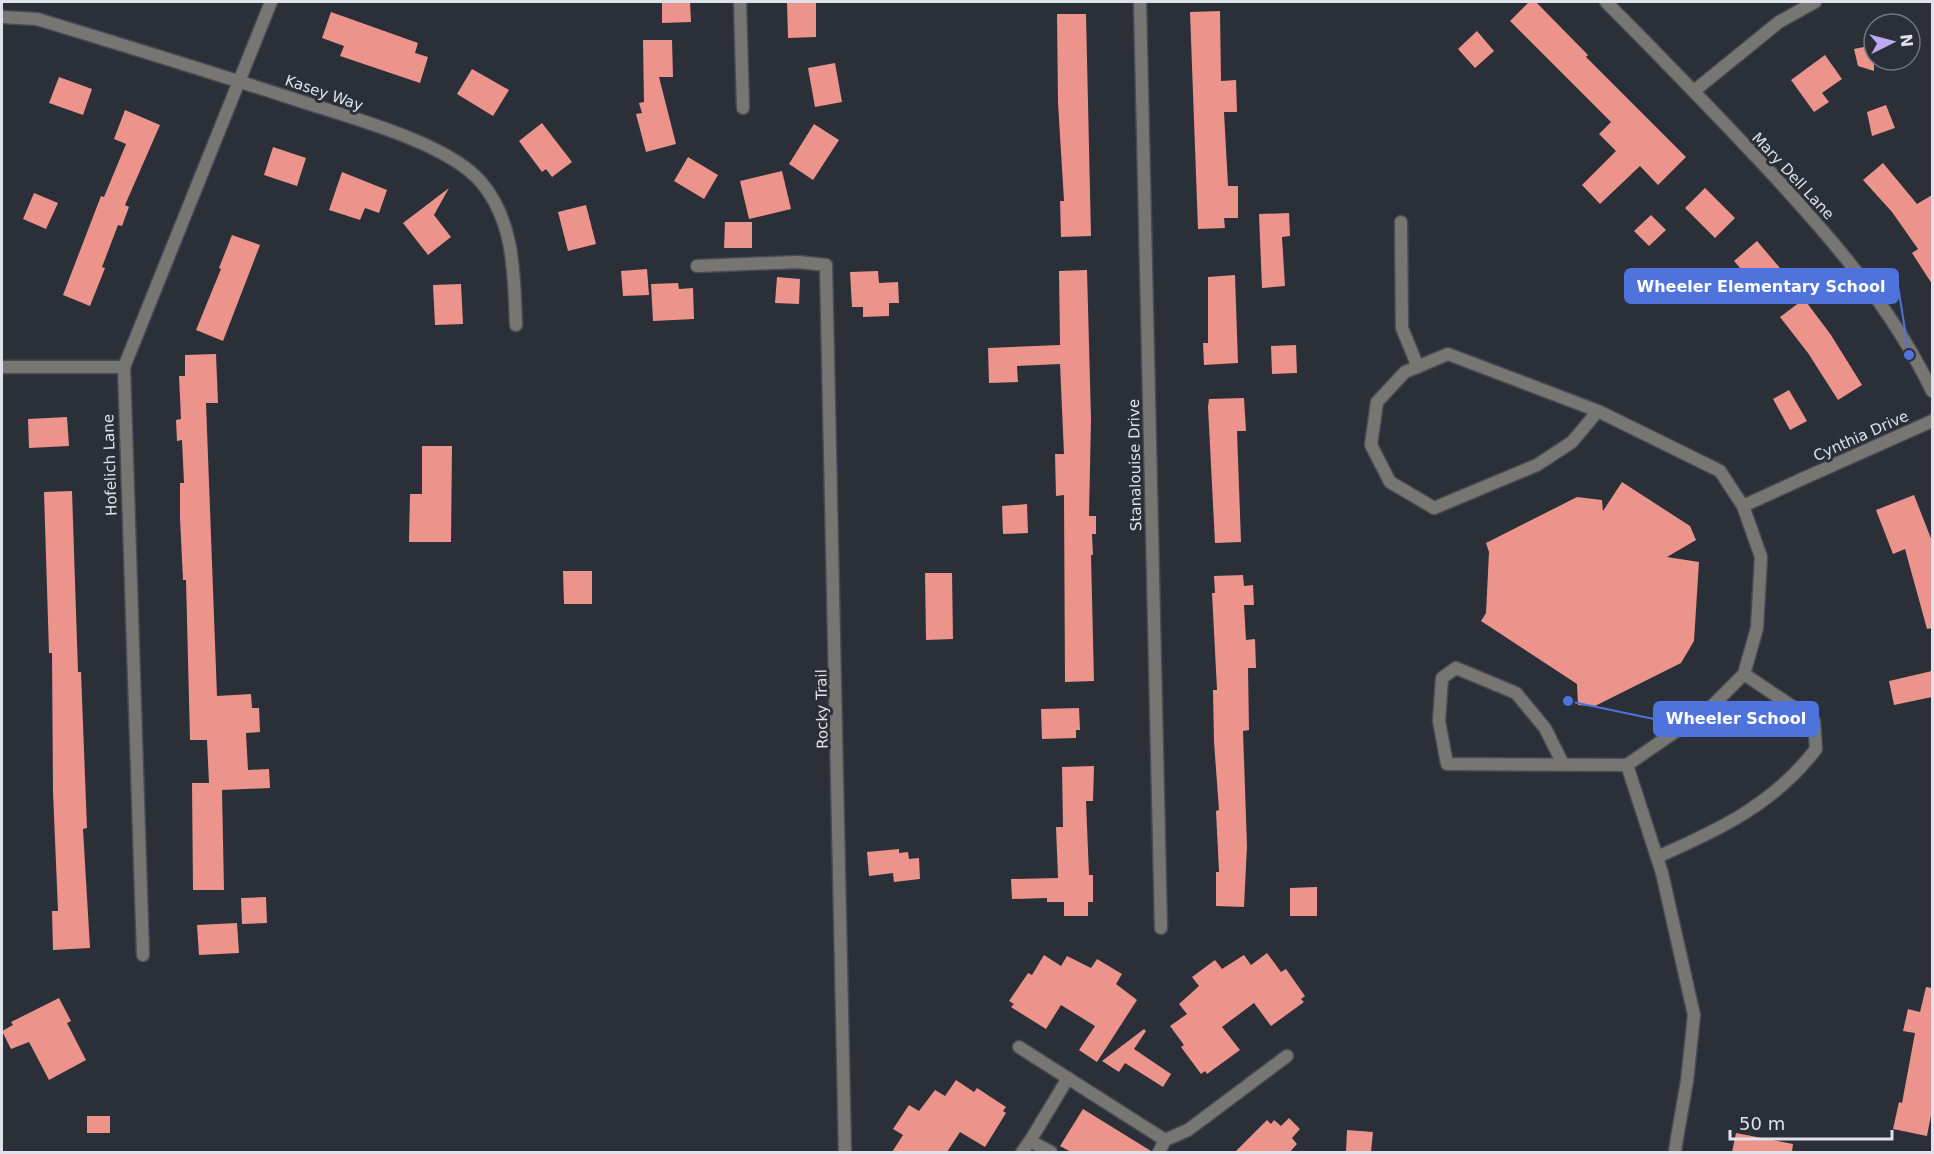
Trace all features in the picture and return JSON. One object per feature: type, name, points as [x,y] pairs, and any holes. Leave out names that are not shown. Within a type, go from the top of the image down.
[{"type":"street","name":"Hofelich Lane","points":[[143,955],[124,367],[271,2]]},
{"type":"street","points":[[740,2],[743,108]]},
{"type":"street","name":"Stanalouise Drive","points":[[1140,2],[1161,928]]},
{"type":"street","name":"Mary Dell Lane","points":[[1606,2],[1694,91],[1837,246],[1874,294],[1932,391]]},
{"type":"street","points":[[1694,91],[1779,22],[1815,2]]},
{"type":"street","name":"Kasey Way","points":[[2,17],[37,19],[239,81],[440,150],[470,171],[493,199],[509,241],[514,278],[516,325]]},
{"type":"street","points":[[1401,222],[1402,328],[1418,367]]},
{"type":"street","name":"Rocky Trail","points":[[697,266],[798,262],[826,265],[845,1152]]},
{"type":"street","points":[[1563,764],[1545,728],[1516,693],[1456,668],[1442,678],[1439,721],[1447,764],[1627,765],[1711,707],[1744,674],[1757,628],[1761,557],[1743,506],[1720,471],[1598,411],[1448,354],[1405,372],[1377,402],[1371,445],[1390,482],[1434,508],[1537,465],[1572,442],[1598,411]]},
{"type":"street","points":[[2,367],[124,367]]},
{"type":"street","name":"Cynthia Drive","points":[[1743,506],[1932,421]]},
{"type":"street","points":[[1656,857],[1688,844],[1773,796],[1797,773],[1816,749],[1814,721],[1744,674]]},
{"type":"street","points":[[1627,765],[1656,857],[1694,1015],[1687,1081],[1675,1152]]},
{"type":"street","points":[[1018,1047],[1165,1140]]},
{"type":"street","points":[[1159,1152],[1165,1140],[1188,1130],[1287,1056]]},
{"type":"street","points":[[1022,1152],[1068,1078]]},
{"type":"street","points":[[1030,1141],[1051,1152]]},
{"type":"building","points":[[662,2],[690,2],[691,22],[662,23]]},
{"type":"building","points":[[787,2],[816,2],[816,37],[788,38]]},
{"type":"building","points":[[1529,2],[1536,2],[1588,55],[1586,57],[1686,157],[1658,185],[1640,166],[1600,204],[1582,185],[1616,151],[1599,134],[1611,122],[1510,21]]},
{"type":"building","points":[[1220,11],[1221,81],[1236,80],[1237,112],[1224,112],[1228,186],[1238,186],[1238,218],[1224,218],[1225,228],[1198,229],[1190,12]]},
{"type":"building","points":[[331,12],[418,43],[415,53],[428,57],[420,83],[340,56],[344,46],[322,38]]},
{"type":"building","points":[[1057,14],[1086,14],[1091,236],[1061,237],[1060,201],[1064,201],[1058,103]]},
{"type":"building","points":[[1477,31],[1494,51],[1475,68],[1458,49]]},
{"type":"building","points":[[643,40],[672,40],[673,77],[659,77],[676,144],[646,152],[636,114],[642,113],[639,103],[644,102]]},
{"type":"building","points":[[1862,47],[1862,67],[1858,66],[1854,49]]},
{"type":"building","points":[[1825,55],[1842,79],[1822,93],[1829,102],[1814,112],[1791,80]]},
{"type":"building","points":[[835,63],[842,102],[815,107],[808,68]]},
{"type":"building","points":[[472,69],[509,90],[493,116],[457,94]]},
{"type":"building","points":[[59,77],[92,89],[83,115],[49,103]]},
{"type":"building","points":[[1886,105],[1895,128],[1872,136],[1867,112]]},
{"type":"building","points":[[125,110],[160,125],[125,205],[129,207],[122,226],[118,225],[90,306],[63,295],[101,196],[104,197],[126,144],[114,139]]},
{"type":"building","points":[[542,123],[572,162],[552,177],[546,169],[542,172],[519,141]]},
{"type":"building","points":[[814,124],[839,140],[813,180],[789,164]]},
{"type":"building","points":[[273,147],[306,158],[297,186],[264,175]]},
{"type":"building","points":[[688,157],[718,175],[704,199],[674,181]]},
{"type":"building","points":[[1883,163],[1917,204],[1932,195],[1932,284],[1912,253],[1918,249],[1892,212],[1863,180]]},
{"type":"building","points":[[782,171],[791,209],[749,219],[740,181]]},
{"type":"building","points":[[342,172],[387,190],[379,213],[365,208],[360,220],[329,210]]},
{"type":"building","points":[[449,188],[434,215],[451,237],[428,255],[403,223]]},
{"type":"building","points":[[1705,188],[1735,218],[1715,238],[1685,208]]},
{"type":"building","points":[[34,193],[58,203],[46,229],[23,219]]},
{"type":"building","points":[[586,205],[596,244],[568,251],[558,212]]},
{"type":"building","points":[[1289,213],[1290,236],[1282,237],[1285,286],[1262,288],[1259,214]]},
{"type":"building","points":[[1651,215],[1666,230],[1649,246],[1634,231]]},
{"type":"building","points":[[725,222],[752,222],[752,248],[724,248]]},
{"type":"building","points":[[232,235],[260,245],[223,341],[196,330]]},
{"type":"building","points":[[1757,241],[1785,274],[1763,294],[1734,261]]},
{"type":"building","points":[[647,269],[649,295],[623,296],[621,271]]},
{"type":"building","points":[[1087,270],[1091,419],[1089,516],[1096,516],[1096,534],[1092,534],[1093,555],[1091,555],[1094,681],[1065,682],[1064,495],[1056,496],[1055,454],[1064,454],[1060,364],[1017,366],[1018,382],[989,383],[988,348],[1060,345],[1059,271]]},
{"type":"building","points":[[878,271],[879,283],[898,282],[899,303],[889,303],[889,316],[863,317],[863,307],[852,307],[850,272]]},
{"type":"building","points":[[1235,275],[1238,363],[1204,365],[1203,343],[1208,343],[1208,277]]},
{"type":"building","points":[[777,277],[800,279],[799,304],[775,303]]},
{"type":"building","points":[[678,283],[679,289],[693,288],[694,319],[653,321],[651,284]]},
{"type":"building","points":[[461,284],[463,324],[435,325],[433,285]]},
{"type":"building","points":[[1804,299],[1831,335],[1862,385],[1838,400],[1808,353],[1780,317]]},
{"type":"building","points":[[1296,345],[1297,373],[1272,374],[1271,346]]},
{"type":"building","points":[[216,354],[218,403],[206,403],[217,696],[251,694],[252,708],[259,708],[260,732],[246,733],[248,770],[269,769],[270,788],[222,790],[224,890],[193,890],[192,783],[209,783],[207,740],[190,740],[186,580],[183,580],[180,518],[180,483],[184,483],[182,440],[177,441],[176,420],[181,419],[179,376],[185,376],[185,355]]},
{"type":"building","points":[[1789,390],[1807,421],[1790,430],[1773,399]]},
{"type":"building","points":[[1244,398],[1246,431],[1237,431],[1241,542],[1215,543],[1209,399]]},
{"type":"building","points":[[67,417],[69,446],[29,448],[28,419]]},
{"type":"building","points":[[422,446],[452,446],[451,542],[409,542],[410,494],[422,494]]},
{"type":"building","points":[[1622,482],[1690,526],[1696,540],[1667,557],[1699,562],[1694,641],[1681,663],[1595,706],[1578,705],[1577,684],[1481,621],[1486,613],[1489,552],[1486,543],[1577,497],[1602,500],[1603,511]]},
{"type":"building","points":[[72,491],[78,672],[81,672],[87,828],[83,829],[90,948],[53,950],[52,911],[58,911],[53,792],[52,653],[49,653],[44,492]]},
{"type":"building","points":[[1914,495],[1932,541],[1932,628],[1927,629],[1905,549],[1893,554],[1876,510]]},
{"type":"building","points":[[1027,504],[1028,533],[1003,534],[1002,506]]},
{"type":"building","points":[[563,571],[592,571],[592,604],[564,604]]},
{"type":"building","points":[[925,573],[952,573],[953,639],[926,640]]},
{"type":"building","points":[[1243,575],[1244,586],[1253,585],[1254,605],[1244,605],[1246,640],[1255,639],[1256,668],[1248,668],[1249,730],[1243,731],[1247,846],[1244,907],[1216,906],[1216,872],[1219,872],[1216,811],[1219,810],[1214,742],[1213,690],[1217,690],[1212,593],[1215,593],[1214,576]]},
{"type":"building","points":[[1932,671],[1932,697],[1894,705],[1889,681]]},
{"type":"building","points":[[1079,708],[1080,730],[1076,730],[1076,738],[1042,739],[1041,709]]},
{"type":"building","points":[[1094,766],[1093,801],[1086,801],[1089,875],[1093,875],[1093,902],[1088,902],[1088,916],[1064,916],[1064,902],[1047,902],[1047,898],[1012,899],[1011,879],[1058,878],[1056,827],[1063,827],[1062,767]]},
{"type":"building","points":[[899,849],[899,853],[908,852],[909,859],[919,858],[920,879],[894,882],[893,873],[869,876],[867,852]]},
{"type":"building","points":[[1317,887],[1317,916],[1290,916],[1290,888]]},
{"type":"building","points":[[266,897],[267,923],[242,924],[241,898]]},
{"type":"building","points":[[237,923],[239,953],[199,955],[197,925]]},
{"type":"building","points":[[1267,953],[1281,972],[1286,969],[1305,996],[1301,999],[1304,1002],[1271,1026],[1254,1003],[1222,1027],[1240,1050],[1207,1074],[1205,1071],[1201,1074],[1181,1047],[1184,1045],[1170,1026],[1187,1014],[1179,1004],[1199,986],[1192,977],[1215,960],[1222,969],[1244,955],[1251,965]]},
{"type":"building","points":[[1044,955],[1061,966],[1067,956],[1091,968],[1097,959],[1122,974],[1116,984],[1137,1000],[1097,1062],[1079,1050],[1095,1026],[1061,1005],[1046,1029],[1011,1007],[1014,1004],[1009,1001],[1028,973],[1032,975]]},
{"type":"building","points":[[1926,987],[1932,988],[1932,1110],[1927,1136],[1893,1129],[1899,1102],[1902,1103],[1915,1033],[1903,1031],[1908,1009],[1920,1012]]},
{"type":"building","points":[[59,998],[71,1021],[67,1023],[86,1060],[49,1080],[29,1042],[11,1049],[2,1031],[13,1025],[11,1022]]},
{"type":"building","points":[[1144,1029],[1146,1031],[1134,1049],[1171,1074],[1163,1087],[1125,1063],[1119,1072],[1102,1061]]},
{"type":"building","points":[[956,1080],[974,1092],[977,1088],[1006,1107],[1003,1111],[1006,1113],[985,1147],[960,1132],[947,1152],[892,1152],[903,1135],[893,1129],[909,1105],[919,1111],[935,1090],[945,1096]]},
{"type":"building","points":[[1083,1109],[1151,1152],[1071,1152],[1060,1146]]},
{"type":"building","points":[[87,1116],[110,1116],[110,1133],[87,1133]]},
{"type":"building","points":[[1289,1118],[1300,1129],[1292,1138],[1297,1144],[1290,1152],[1235,1152],[1267,1120],[1271,1124],[1274,1120],[1281,1126]]},
{"type":"building","points":[[1347,1130],[1373,1132],[1371,1152],[1346,1152]]},
{"type":"building","points":[[1736,1133],[1793,1144],[1792,1152],[1732,1152]]},
{"type":"place","name":"Wheeler Elementary School","points":[[1909,355]]},
{"type":"place","name":"Wheeler School","points":[[1568,701]]}]
